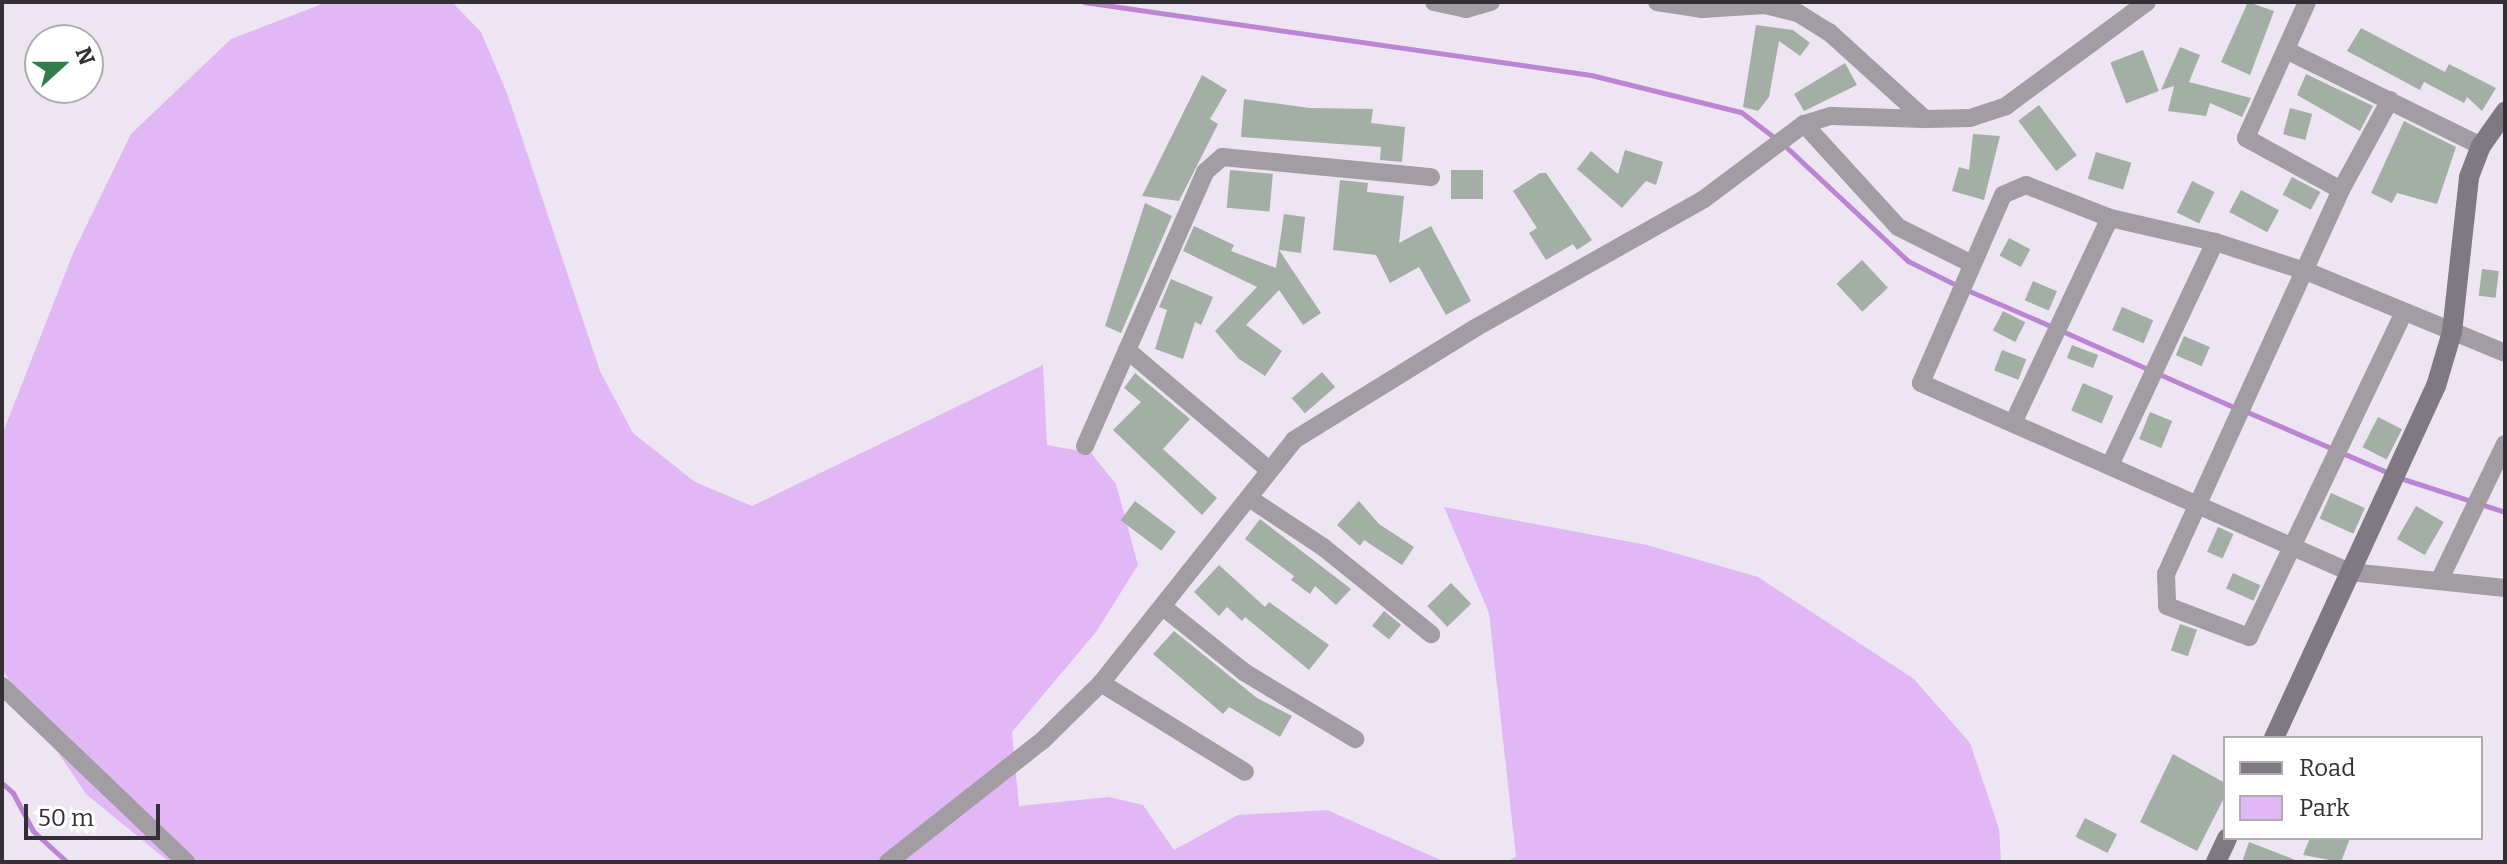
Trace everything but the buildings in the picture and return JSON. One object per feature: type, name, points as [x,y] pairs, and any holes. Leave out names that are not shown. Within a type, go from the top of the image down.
[{"type":"street","points":[[1434,2],[1466,9],[1491,2]]},
{"type":"street","points":[[1657,2],[1702,9],[1765,5],[1798,13],[1829,32],[1925,119]]},
{"type":"street","points":[[888,862],[1042,741],[1101,683],[1270,471],[1306,433],[1477,327],[1704,199],[1804,124],[1831,116],[1970,118],[2006,106],[2147,2]]},
{"type":"street","points":[[2307,2],[2288,51],[2246,138],[2341,190]]},
{"type":"street","points":[[2288,51],[2481,146]]},
{"type":"street","points":[[2390,100],[2341,190],[2308,272],[2166,574],[2167,606],[2249,637],[2404,312]]},
{"type":"street","points":[[2275,736],[2436,386],[2452,332],[2461,225],[2469,177],[2481,146],[2505,112]]},
{"type":"street","points":[[1804,124],[1898,227],[1970,263]]},
{"type":"street","points":[[1085,446],[1205,172],[1222,157],[1431,177]]},
{"type":"street","points":[[2505,353],[2452,332],[2433,319],[2404,312],[2308,272],[2215,242],[2110,218],[2026,185],[2003,195],[1970,263],[1921,383],[2111,463],[2200,507],[2295,544],[2350,572],[2505,588]]},
{"type":"street","points":[[2013,423],[2110,218]]},
{"type":"street","points":[[2111,463],[2215,242]]},
{"type":"street","points":[[1127,350],[1270,471]]},
{"type":"street","points":[[2439,581],[2505,444]]},
{"type":"street","points":[[1249,498],[1323,547],[1431,634]]},
{"type":"street","points":[[1163,607],[1244,672],[1355,739]]},
{"type":"street","points":[[1101,683],[1245,772]]},
{"type":"street","points":[[2,686],[186,862]]},
{"type":"street","points":[[2216,862],[2226,840]]},
{"type":"green space","points":[[327,2],[452,2],[481,32],[508,96],[600,371],[633,433],[695,482],[752,506],[1043,365],[1047,445],[1091,453],[1116,484],[1138,565],[1096,632],[1012,732],[1019,806],[1109,797],[1143,805],[1174,850],[1238,815],[1327,810],[1445,862],[169,862],[86,794],[2,669],[2,435],[74,251],[131,134],[231,39]]},
{"type":"green space","points":[[1444,507],[1647,545],[1758,577],[1914,679],[1970,743],[1999,829],[2001,862],[1505,862],[1516,857],[1489,613]]},
{"type":"waterway","points":[[1084,2],[1591,75],[1741,112],[1776,139]]},
{"type":"waterway","points":[[1784,145],[1908,261],[1958,286]]},
{"type":"waterway","points":[[1967,290],[2053,327]]},
{"type":"waterway","points":[[2062,331],[2236,408]]},
{"type":"waterway","points":[[2245,411],[2391,474]]},
{"type":"waterway","points":[[2400,478],[2505,512]]},
{"type":"waterway","points":[[2,783],[13,793],[33,831],[67,862]]}]
